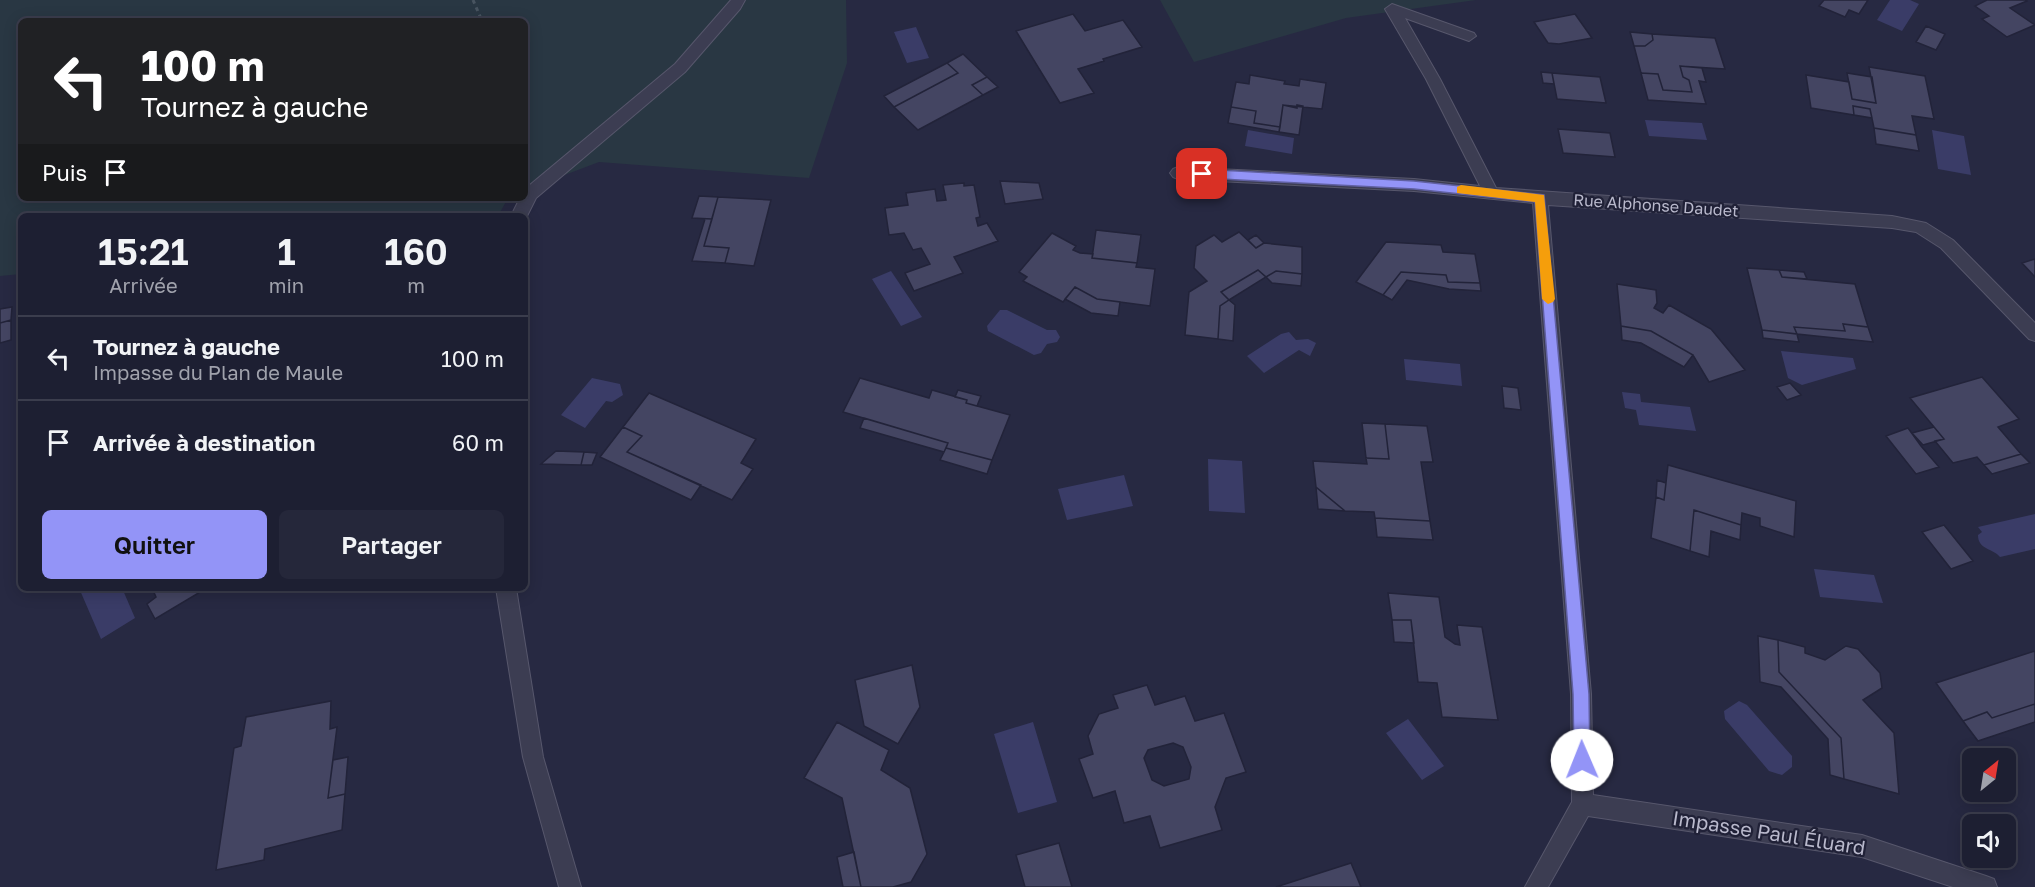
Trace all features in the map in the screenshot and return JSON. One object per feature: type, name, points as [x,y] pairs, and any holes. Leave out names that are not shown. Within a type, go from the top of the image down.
[{"type":"street","points":[[528,198],[680,68],[738,0]]},
{"type":"street","points":[[1469,36],[1392,9],[1433,79],[1491,193]]},
{"type":"street","name":"Rue Alphonse Daudet","points":[[1178,173],[1414,185],[1540,198],[1892,222],[1920,227],[1947,243],[2035,334]]},
{"type":"street","points":[[1536,887],[1583,804],[1581,694],[1540,198]]},
{"type":"street","points":[[506,591],[533,757],[570,887]]},
{"type":"street","name":"Impasse Paul Éluard","points":[[1583,804],[1862,846],[1986,887]]},
{"type":"path","points":[[473,0],[481,18]]},
{"type":"shaded area","points":[[0,0],[846,0],[847,63],[809,178],[599,162],[528,189],[528,18],[18,18],[18,201],[506,201],[500,213],[18,213],[18,274],[0,276]]},
{"type":"shaded area","points":[[1160,0],[1476,0],[1346,18],[1194,62]]},
{"type":"water","points":[[1890,0],[1910,0],[1919,4],[1902,31],[1877,20]]},
{"type":"water","points":[[916,27],[929,58],[907,63],[894,32]]},
{"type":"water","points":[[1645,120],[1702,123],[1707,140],[1649,136]]},
{"type":"water","points":[[1248,130],[1294,138],[1292,154],[1245,146]]},
{"type":"water","points":[[1932,130],[1964,136],[1971,175],[1938,169]]},
{"type":"water","points":[[891,271],[922,317],[901,326],[872,279]]},
{"type":"water","points":[[1000,310],[1007,310],[1047,330],[1056,330],[1060,337],[1057,342],[1047,344],[1041,353],[1034,355],[988,331],[987,326]]},
{"type":"water","points":[[1289,332],[1296,340],[1308,339],[1316,343],[1310,356],[1299,350],[1264,373],[1247,356],[1281,334]]},
{"type":"water","points":[[1781,351],[1853,358],[1856,369],[1802,385],[1788,378]]},
{"type":"water","points":[[1404,359],[1460,364],[1462,386],[1406,380]]},
{"type":"water","points":[[592,378],[620,384],[623,395],[612,402],[606,401],[585,428],[561,415]]},
{"type":"water","points":[[1622,392],[1640,394],[1641,402],[1690,407],[1696,431],[1639,425],[1636,410],[1625,408]]},
{"type":"water","points":[[1208,459],[1242,461],[1245,513],[1209,511]]},
{"type":"water","points":[[1124,475],[1133,506],[1067,520],[1058,489]]},
{"type":"water","points":[[2035,514],[2035,549],[2000,557],[1980,544],[1978,535],[1982,532],[1978,527]]},
{"type":"water","points":[[1814,569],[1874,575],[1883,603],[1820,597]]},
{"type":"water","points":[[80,591],[123,591],[135,618],[101,639]]},
{"type":"water","points":[[1739,701],[1747,705],[1792,756],[1792,767],[1782,775],[1769,771],[1725,719],[1724,711]]},
{"type":"water","points":[[1408,719],[1444,766],[1422,780],[1386,733]]},
{"type":"water","points":[[1033,722],[1057,802],[1018,813],[994,734]]},
{"type":"building","points":[[1824,0],[1868,0],[1859,14],[1849,10],[1845,17],[1819,6]]},
{"type":"building","points":[[1987,0],[2026,0],[2010,8],[2035,25],[2007,37],[1982,19],[1989,16],[1975,6]]},
{"type":"building","points":[[1073,14],[1085,31],[1123,20],[1142,47],[1078,69],[1094,93],[1060,103],[1016,31]]},
{"type":"building","points":[[1575,14],[1592,38],[1559,44],[1548,43],[1534,22]]},
{"type":"building","points":[[1926,26],[1945,34],[1936,50],[1916,42]]},
{"type":"building","points":[[1630,32],[1652,34],[1653,40],[1645,46],[1634,46]]},
{"type":"building","points":[[1652,34],[1715,38],[1725,69],[1680,66],[1683,77],[1689,80],[1692,92],[1663,90],[1658,74],[1641,73],[1634,46],[1645,46],[1653,40]]},
{"type":"building","points":[[963,54],[987,77],[972,85],[983,95],[918,130],[894,107],[958,73],[947,63]]},
{"type":"building","points":[[947,63],[958,73],[894,107],[884,96]]},
{"type":"building","points":[[1680,66],[1702,68],[1706,82],[1699,81],[1706,104],[1648,100],[1641,73],[1658,74],[1663,90],[1692,92],[1689,80],[1683,77]]},
{"type":"building","points":[[1869,67],[1925,76],[1934,119],[1912,116],[1916,135],[1874,128],[1870,109],[1853,106],[1854,115],[1811,108],[1806,75],[1849,82],[1852,99],[1876,103]]},
{"type":"building","points":[[1541,72],[1552,73],[1554,84],[1543,83]]},
{"type":"building","points":[[1552,73],[1600,77],[1606,103],[1557,99]]},
{"type":"building","points":[[1847,73],[1872,77],[1876,103],[1852,99]]},
{"type":"building","points":[[1250,75],[1285,81],[1284,84],[1299,86],[1300,79],[1326,83],[1322,109],[1283,105],[1280,127],[1254,123],[1256,111],[1231,107],[1236,82],[1249,84]]},
{"type":"building","points":[[987,77],[998,87],[983,95],[972,85]]},
{"type":"building","points":[[1283,105],[1297,108],[1297,105],[1303,106],[1299,135],[1279,132]]},
{"type":"building","points":[[1853,106],[1870,109],[1872,118],[1854,115]]},
{"type":"building","points":[[1231,107],[1256,111],[1254,123],[1280,127],[1279,132],[1228,123]]},
{"type":"building","points":[[1874,128],[1916,135],[1919,151],[1876,144]]},
{"type":"building","points":[[1558,129],[1610,133],[1615,157],[1563,153]]},
{"type":"building","points":[[1000,181],[1039,183],[1043,199],[1005,204]]},
{"type":"building","points":[[964,183],[964,186],[974,185],[980,217],[976,218],[978,226],[987,223],[998,241],[954,257],[963,273],[914,291],[905,273],[930,264],[921,248],[913,250],[904,233],[889,235],[885,208],[908,205],[906,193],[935,189],[937,201],[946,200],[943,185]]},
{"type":"building","points":[[699,196],[718,197],[712,219],[692,218]]},
{"type":"building","points":[[718,197],[771,200],[754,266],[725,263],[729,248],[704,246]]},
{"type":"building","points":[[705,219],[712,219],[704,246],[729,248],[725,263],[692,261]]},
{"type":"building","points":[[1096,230],[1141,235],[1137,263],[1092,258]]},
{"type":"building","points":[[1239,232],[1256,248],[1264,243],[1302,247],[1302,274],[1276,271],[1266,277],[1258,270],[1221,292],[1229,300],[1220,306],[1218,339],[1185,335],[1189,292],[1207,281],[1194,268],[1196,246],[1214,235],[1222,242]]},
{"type":"building","points":[[1052,233],[1076,246],[1073,250],[1093,254],[1092,258],[1137,263],[1136,267],[1155,269],[1150,306],[1097,299],[1075,287],[1063,302],[1023,281],[1027,277],[1019,272]]},
{"type":"building","points":[[1256,235],[1264,243],[1256,248],[1248,240]]},
{"type":"building","points":[[1386,242],[1441,245],[1443,252],[1475,254],[1480,283],[1448,282],[1446,275],[1401,272],[1383,295],[1356,282]]},
{"type":"building","points":[[2035,259],[2035,277],[2022,263]]},
{"type":"building","points":[[1747,268],[1779,270],[1782,277],[1855,284],[1868,327],[1843,324],[1845,331],[1794,327],[1797,334],[1762,330]]},
{"type":"building","points":[[1258,270],[1266,277],[1229,300],[1221,292]]},
{"type":"building","points":[[1779,270],[1804,272],[1807,279],[1782,277]]},
{"type":"building","points":[[1276,271],[1302,274],[1301,286],[1272,283],[1266,277]]},
{"type":"building","points":[[1401,272],[1446,275],[1448,282],[1480,283],[1481,291],[1449,289],[1407,280],[1392,300],[1383,295]]},
{"type":"building","points":[[1617,284],[1656,290],[1657,303],[1654,308],[1663,313],[1669,305],[1711,329],[1745,370],[1709,382],[1693,355],[1651,331],[1621,326]]},
{"type":"building","points":[[1075,287],[1097,299],[1120,302],[1118,316],[1091,313],[1065,299]]},
{"type":"building","points":[[1229,300],[1235,305],[1233,341],[1218,339],[1220,306]]},
{"type":"building","points":[[12,307],[11,320],[0,323],[0,309]]},
{"type":"building","points":[[11,320],[11,340],[0,343],[0,323]]},
{"type":"building","points":[[1843,324],[1868,327],[1873,342],[1797,334],[1794,327],[1845,331]]},
{"type":"building","points":[[1621,326],[1651,331],[1693,355],[1684,367],[1641,343],[1622,340]]},
{"type":"building","points":[[1762,330],[1797,334],[1799,342],[1763,338]]},
{"type":"building","points":[[1982,377],[2019,419],[1998,427],[2021,454],[1984,465],[1977,457],[1953,463],[1935,441],[1944,439],[1910,398]]},
{"type":"building","points":[[860,378],[929,398],[932,390],[967,400],[966,403],[1010,415],[992,460],[946,448],[948,443],[843,412]]},
{"type":"building","points":[[1790,383],[1801,395],[1787,400],[1777,387]]},
{"type":"building","points":[[1502,386],[1518,388],[1521,410],[1504,408]]},
{"type":"building","points":[[958,390],[981,396],[977,406],[955,397]]},
{"type":"building","points":[[649,393],[756,439],[741,463],[753,469],[732,500],[627,452],[642,436],[623,427]]},
{"type":"building","points":[[864,418],[948,443],[944,452],[860,428]]},
{"type":"building","points":[[1362,423],[1385,424],[1389,459],[1366,458]]},
{"type":"building","points":[[1385,424],[1427,426],[1433,462],[1421,462],[1430,521],[1375,518],[1374,512],[1345,511],[1316,487],[1313,461],[1367,464],[1366,458],[1389,459]]},
{"type":"building","points":[[623,427],[642,436],[627,452],[701,485],[691,500],[600,457]]},
{"type":"building","points":[[1934,427],[1944,439],[1923,445],[1912,433]]},
{"type":"building","points":[[1908,428],[1939,467],[1916,474],[1886,436]]},
{"type":"building","points":[[946,448],[992,460],[987,474],[940,460]]},
{"type":"building","points":[[556,451],[584,452],[581,465],[541,464]]},
{"type":"building","points":[[584,452],[597,453],[592,465],[581,465]]},
{"type":"building","points":[[2021,454],[2030,463],[1992,474],[1984,465]]},
{"type":"building","points":[[1668,465],[1796,501],[1794,537],[1760,526],[1760,518],[1742,513],[1741,525],[1694,510],[1690,551],[1651,538],[1656,497],[1664,500]]},
{"type":"building","points":[[1657,480],[1666,483],[1664,500],[1656,497]]},
{"type":"building","points":[[1316,487],[1345,511],[1318,509]]},
{"type":"building","points":[[1694,510],[1741,525],[1740,540],[1711,531],[1709,557],[1690,551]]},
{"type":"building","points":[[1375,518],[1430,521],[1433,540],[1377,537]]},
{"type":"building","points":[[1944,525],[1973,561],[1951,569],[1922,532]]},
{"type":"building","points":[[153,591],[202,591],[155,619],[147,604],[156,597]]},
{"type":"building","points":[[1388,593],[1439,597],[1445,637],[1455,644],[1460,645],[1457,625],[1482,627],[1498,720],[1442,717],[1437,683],[1418,682],[1411,620],[1392,620]]},
{"type":"building","points":[[1392,620],[1411,620],[1414,643],[1394,642]]},
{"type":"building","points":[[1758,636],[1778,640],[1779,672],[1841,738],[1844,779],[1830,775],[1828,739],[1781,687],[1760,682]]},
{"type":"building","points":[[1778,640],[1805,647],[1805,653],[1825,660],[1846,646],[1858,649],[1880,673],[1882,688],[1863,700],[1894,733],[1899,794],[1844,779],[1841,738],[1779,672]]},
{"type":"building","points":[[2035,651],[2035,704],[1992,718],[1987,712],[1963,721],[1936,683]]},
{"type":"building","points":[[912,665],[920,707],[898,744],[864,726],[855,680]]},
{"type":"building","points":[[1147,685],[1155,705],[1185,696],[1195,721],[1224,713],[1246,772],[1226,778],[1215,807],[1222,830],[1160,848],[1150,816],[1124,823],[1115,791],[1093,798],[1079,759],[1093,754],[1088,736],[1099,714],[1118,708],[1113,695]],"holes":[[[1173,743],[1183,747],[1191,767],[1189,779],[1164,786],[1152,780],[1144,758],[1148,750]]]},
{"type":"building","points":[[331,701],[330,729],[337,727],[328,798],[345,794],[342,830],[265,849],[264,860],[216,870],[234,748],[241,746],[246,717]]},
{"type":"building","points":[[2035,704],[2035,722],[1978,741],[1963,721],[1987,712],[1992,718]]},
{"type":"building","points":[[837,722],[889,750],[881,770],[910,788],[927,854],[911,882],[893,887],[861,887],[842,798],[804,778]]},
{"type":"building","points":[[348,757],[345,794],[328,798],[333,760]]},
{"type":"building","points":[[1059,843],[1072,887],[1025,887],[1016,855]]},
{"type":"building","points":[[854,852],[861,887],[843,887],[837,857]]},
{"type":"building","points":[[1351,863],[1361,887],[1276,887]]},
{"type":"slow traffic","points":[[1461,190],[1540,198],[1548,299]]},
{"type":"route","points":[[1202,174],[1414,185],[1540,198],[1581,694],[1582,760]]}]
